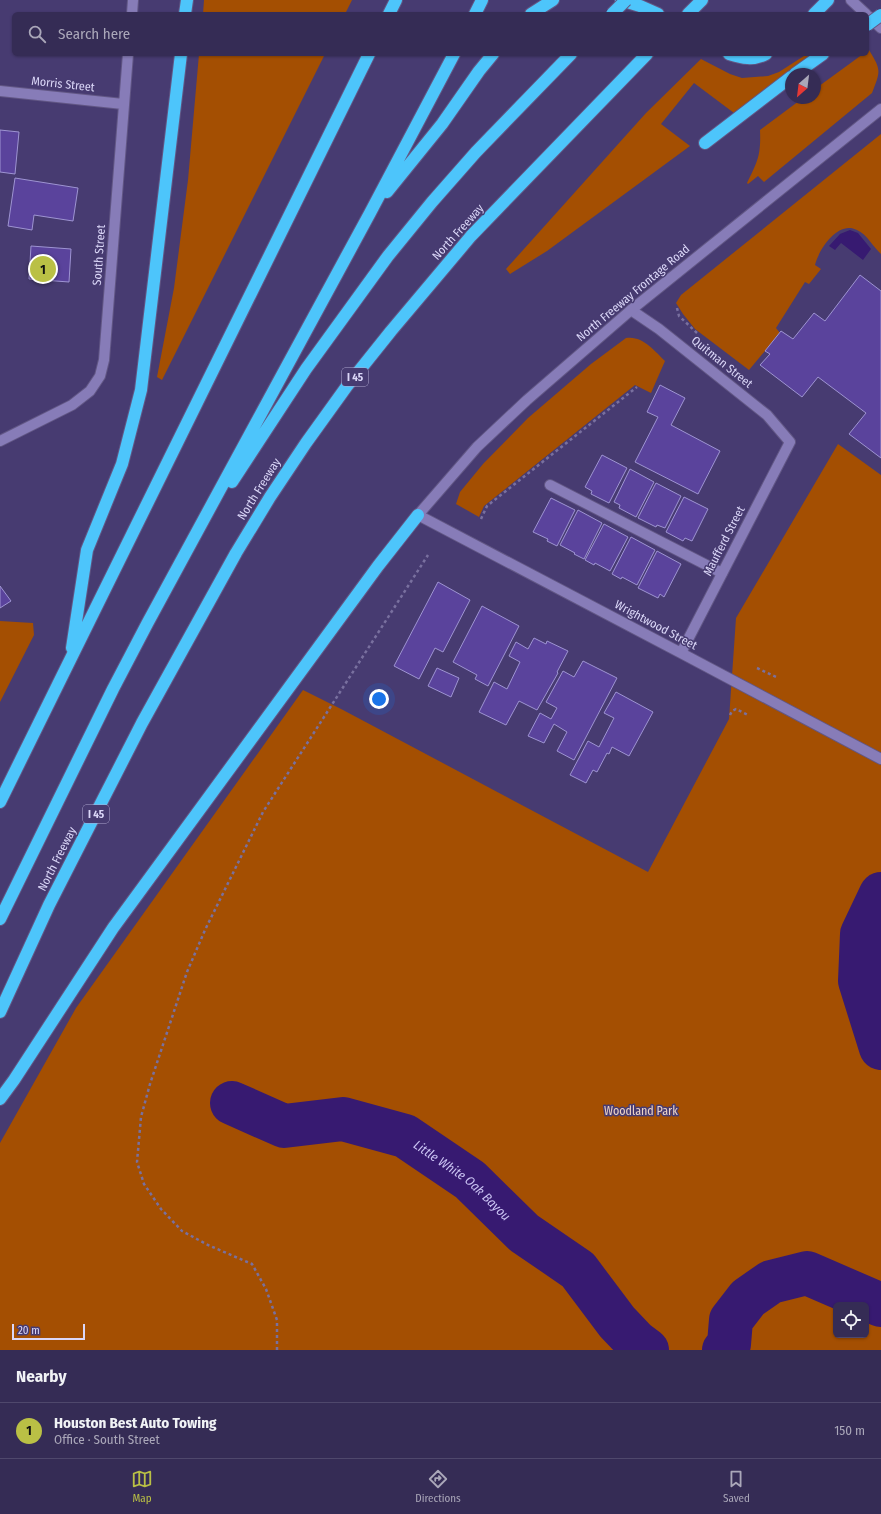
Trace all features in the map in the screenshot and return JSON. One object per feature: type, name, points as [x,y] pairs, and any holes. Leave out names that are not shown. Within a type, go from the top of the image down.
[{"type":"highway","points":[[185,12],[187,0]]},
{"type":"highway","points":[[390,12],[396,0]]},
{"type":"highway","points":[[476,12],[482,0]]},
{"type":"highway","points":[[534,12],[553,0]]},
{"type":"highway","points":[[621,0],[654,12]]},
{"type":"highway","points":[[614,12],[626,0]]},
{"type":"highway","points":[[690,12],[702,0]]},
{"type":"highway","points":[[816,12],[828,0]]},
{"type":"highway","points":[[869,24],[881,15]]},
{"type":"highway","points":[[70,660],[87,550],[122,464],[141,390],[180,56]]},
{"type":"highway","points":[[0,802],[368,56]]},
{"type":"highway","points":[[147,624],[370,213],[453,56]]},
{"type":"highway","points":[[370,213],[442,124],[491,56]]},
{"type":"highway","points":[[147,624],[234,480],[306,369],[388,256],[432,202],[476,152],[568,56]]},
{"type":"highway","name":"North Freeway","points":[[0,1012],[49,905],[142,723],[236,553],[274,491],[306,443],[347,386],[471,236],[645,56]]},
{"type":"highway","points":[[736,56],[747,59],[763,56]]},
{"type":"highway","points":[[803,68],[820,56]]},
{"type":"highway","points":[[705,143],[785,82]]},
{"type":"highway","points":[[0,1099],[14,1080],[113,928],[378,566],[418,515]]},
{"type":"highway","name":"North Freeway","points":[[0,919],[113,688],[147,624]]},
{"type":"street","points":[[132,12],[133,0]]},
{"type":"street","points":[[851,0],[864,12]]},
{"type":"street","points":[[869,17],[881,28]]},
{"type":"street","name":"South Street","points":[[0,441],[72,405],[90,391],[100,376],[104,360],[128,56]]},
{"type":"street","name":"Morris Street","points":[[0,91],[123,104]]},
{"type":"street","name":"North Freeway Frontage Road","points":[[418,515],[477,447],[527,400],[631,310],[881,109]]},
{"type":"street","name":"Quitman Street","points":[[631,310],[660,329],[767,415],[790,442]]},
{"type":"street","name":"Maufferd Street","points":[[681,653],[790,442]]},
{"type":"street","points":[[550,485],[722,574]]},
{"type":"street","name":"Wrightwood Street","points":[[418,515],[881,759]]},
{"type":"path","points":[[677,308],[679,316],[698,334]]},
{"type":"path","points":[[481,519],[487,506],[636,386]]},
{"type":"path","points":[[277,1350],[277,1320],[266,1289],[252,1264],[208,1245],[182,1231],[161,1209],[144,1184],[137,1162],[141,1117],[152,1077],[187,972],[205,930],[246,844],[263,812],[428,555]]},
{"type":"path","points":[[757,668],[776,677]]},
{"type":"path","points":[[730,715],[732,711],[736,709],[748,715]]},
{"type":"green space","points":[[204,0],[352,0],[346,12],[203,12]]},
{"type":"green space","points":[[869,50],[878,66],[878,75],[872,93],[764,182],[758,176],[748,184],[747,183],[758,158],[760,130],[795,104],[821,104],[821,85],[860,56],[869,56]]},
{"type":"green space","points":[[199,56],[324,56],[162,380],[157,377],[174,288],[188,180]]},
{"type":"green space","points":[[804,56],[810,56],[794,68],[785,68]]},
{"type":"green space","points":[[701,59],[730,74],[742,78],[768,76],[785,68],[785,75],[734,113],[694,83],[661,124],[690,146],[547,251],[510,274],[506,269],[646,113]]},
{"type":"green space","points":[[881,134],[881,254],[864,234],[857,230],[850,228],[836,232],[825,244],[817,258],[815,265],[821,269],[809,284],[805,282],[776,328],[780,333],[749,370],[695,329],[676,303],[681,295]]},
{"type":"green space","points":[[626,338],[643,341],[665,361],[651,393],[635,385],[484,506],[479,517],[456,504],[460,492],[483,464],[528,418],[591,364]]},
{"type":"green space","name":"Woodland Park","points":[[838,444],[881,475],[881,1350],[0,1350],[0,1143],[76,1008],[303,690],[648,872],[729,719],[736,618]]},
{"type":"green space","points":[[0,621],[33,623],[34,635],[0,702]]},
{"type":"shaded area","points":[[850,230],[858,233],[871,249],[863,260],[841,243],[835,250],[829,246],[840,234]]},
{"type":"building","points":[[0,130],[19,132],[15,174],[0,172]]},
{"type":"building","points":[[15,178],[78,188],[73,221],[34,215],[32,230],[8,226]]},
{"type":"building","points":[[31,246],[71,249],[69,282],[29,279]]},
{"type":"building","points":[[860,275],[881,291],[881,458],[849,434],[866,413],[818,377],[802,397],[760,365],[770,354],[765,351],[781,331],[793,339],[814,313],[825,321]]},
{"type":"building","points":[[660,385],[685,398],[671,425],[720,451],[698,494],[635,462],[658,417],[647,412]]},
{"type":"building","points":[[602,455],[627,468],[609,503],[591,494],[592,491],[585,487]]},
{"type":"building","points":[[630,469],[654,482],[636,517],[619,508],[620,505],[614,502]]},
{"type":"building","points":[[656,483],[681,496],[665,528],[657,525],[656,527],[638,518]]},
{"type":"building","points":[[684,497],[708,509],[692,541],[685,538],[683,541],[666,532]]},
{"type":"building","points":[[551,498],[575,510],[557,546],[547,541],[548,539],[533,532]]},
{"type":"building","points":[[578,510],[602,523],[584,559],[560,545]]},
{"type":"building","points":[[604,524],[628,537],[610,571],[595,563],[594,565],[585,560]]},
{"type":"building","points":[[631,537],[655,550],[637,585],[622,577],[621,579],[612,574]]},
{"type":"building","points":[[657,551],[681,564],[664,597],[660,594],[658,598],[638,588]]},
{"type":"building","points":[[438,582],[470,600],[443,652],[435,648],[419,679],[394,666]]},
{"type":"building","points":[[0,586],[11,601],[0,608]]},
{"type":"building","points":[[482,606],[519,626],[488,686],[475,679],[477,675],[453,662]]},
{"type":"building","points":[[534,638],[546,644],[547,641],[568,651],[557,672],[558,673],[537,710],[519,701],[506,725],[479,712],[494,682],[507,689],[520,662],[509,656],[516,642],[528,649]]},
{"type":"building","points":[[583,661],[617,678],[574,760],[557,751],[567,732],[554,724],[544,743],[528,736],[540,713],[551,719],[557,708],[546,702],[563,671],[574,677]]},
{"type":"building","points":[[437,668],[459,678],[451,697],[428,686]]},
{"type":"building","points":[[616,692],[653,712],[629,756],[612,747],[609,754],[607,753],[597,772],[593,770],[586,783],[570,775],[588,741],[599,747],[614,718],[604,713]]},
{"type":"waterway","name":"Little White Oak Bayou","points":[[881,894],[862,934],[860,981],[881,1048]]},
{"type":"waterway","name":"Little White Oak Bayou","points":[[232,1103],[284,1126],[343,1119],[405,1136],[470,1180],[524,1233],[578,1270],[617,1322],[635,1341],[647,1350]]},
{"type":"waterway","name":"Little White Oak Bayou","points":[[724,1350],[729,1344],[731,1320],[748,1298],[771,1282],[807,1273],[881,1305]]},
{"type":"place","name":"Houston Best Auto Towing","points":[[43,269]]}]
